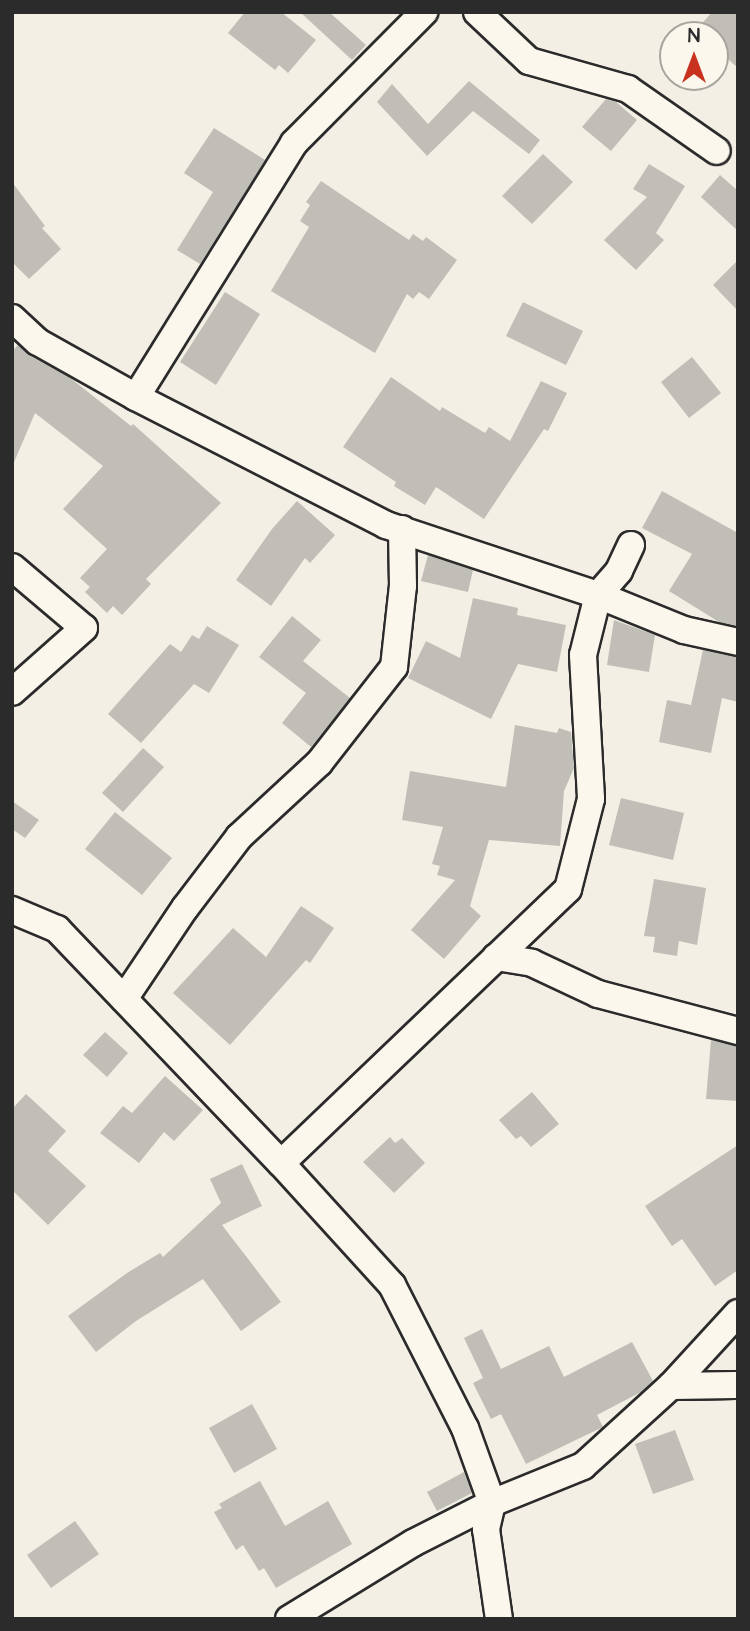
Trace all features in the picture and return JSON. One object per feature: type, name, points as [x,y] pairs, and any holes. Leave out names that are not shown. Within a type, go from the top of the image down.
[{"type":"street","points":[[136,397],[294,144],[424,12]]},
{"type":"street","points":[[477,12],[529,61],[628,89],[716,150]]},
{"type":"street","points":[[12,318],[38,341],[136,397],[387,525],[597,594],[684,629],[738,642]]},
{"type":"street","points":[[124,999],[185,908],[239,837],[319,763],[394,667],[403,586],[401,529]]},
{"type":"street","points":[[281,1163],[568,889],[591,799],[583,655],[597,594],[619,570],[631,545]]},
{"type":"street","points":[[12,567],[84,628],[12,692]]},
{"type":"street","points":[[12,910],[57,929],[281,1163],[392,1285],[465,1428],[492,1503],[486,1529],[499,1619]]},
{"type":"street","points":[[496,957],[532,963],[597,994],[738,1031]]},
{"type":"street","points":[[289,1619],[413,1543],[492,1503],[583,1466],[671,1386],[738,1313]]},
{"type":"street","points":[[671,1386],[738,1385]]},
{"type":"building","points":[[245,12],[281,12],[316,40],[288,73],[279,65],[275,70],[228,33]]},
{"type":"building","points":[[300,12],[329,12],[366,45],[352,60]]},
{"type":"building","points":[[712,12],[738,12],[738,68],[729,60],[729,21],[704,21]]},
{"type":"building","points":[[469,81],[540,140],[529,154],[473,111],[427,156],[377,102],[392,84],[428,124]]},
{"type":"building","points":[[606,99],[616,102],[637,120],[611,151],[582,127]]},
{"type":"building","points":[[214,128],[265,160],[200,264],[177,250],[213,192],[184,173]]},
{"type":"building","points":[[543,154],[573,182],[532,224],[502,196]]},
{"type":"building","points":[[649,164],[685,186],[656,233],[664,240],[636,270],[604,240],[647,197],[633,189]]},
{"type":"building","points":[[720,175],[738,191],[738,231],[701,197]]},
{"type":"building","points":[[321,181],[409,240],[413,234],[423,241],[426,237],[457,260],[429,299],[419,292],[413,299],[407,294],[375,353],[271,291],[309,227],[300,221],[310,205],[306,202]]},
{"type":"building","points":[[12,182],[45,226],[42,228],[61,249],[29,279],[12,262]]},
{"type":"building","points":[[738,260],[738,311],[713,285]]},
{"type":"building","points":[[225,292],[260,314],[216,385],[180,362]]},
{"type":"building","points":[[523,302],[583,331],[566,365],[506,336]]},
{"type":"building","points":[[18,345],[30,356],[69,377],[131,426],[133,424],[221,503],[146,579],[151,584],[122,615],[113,606],[107,613],[85,592],[90,587],[80,578],[107,549],[63,509],[103,466],[35,413],[12,467],[12,351]]},
{"type":"building","points":[[692,357],[721,393],[689,418],[661,382]]},
{"type":"building","points":[[391,377],[440,411],[442,407],[485,433],[489,427],[510,441],[541,381],[567,393],[548,431],[544,429],[484,519],[436,487],[425,505],[394,486],[396,482],[343,447]]},
{"type":"building","points":[[662,491],[738,533],[738,626],[719,622],[669,591],[692,554],[642,528]]},
{"type":"building","points":[[297,501],[335,535],[310,563],[305,558],[271,606],[236,580],[272,529]]},
{"type":"building","points":[[428,555],[473,570],[468,592],[421,581]]},
{"type":"building","points":[[473,598],[518,608],[517,615],[566,625],[557,672],[518,664],[491,719],[408,678],[426,641],[460,658]]},
{"type":"building","points":[[292,616],[321,640],[303,661],[350,698],[311,747],[282,723],[306,693],[259,657]]},
{"type":"building","points":[[614,620],[655,635],[649,672],[607,665]]},
{"type":"building","points":[[207,626],[239,645],[209,693],[194,684],[141,743],[108,714],[170,644],[181,652],[192,635],[199,639]]},
{"type":"building","points":[[703,650],[738,657],[738,702],[722,698],[711,753],[659,742],[667,700],[691,705]]},
{"type":"building","points":[[515,725],[557,733],[559,728],[571,732],[574,768],[564,791],[560,846],[489,840],[470,906],[481,916],[444,959],[411,930],[455,880],[437,875],[440,866],[432,864],[443,827],[402,820],[410,771],[506,787]]},
{"type":"building","points":[[143,748],[164,767],[123,812],[102,793]]},
{"type":"building","points":[[621,798],[684,813],[673,860],[609,845]]},
{"type":"building","points":[[12,801],[39,820],[25,838],[12,829]]},
{"type":"building","points":[[115,812],[172,858],[142,895],[85,849]]},
{"type":"building","points":[[654,879],[706,888],[697,945],[679,941],[677,956],[653,952],[655,937],[644,936]]},
{"type":"building","points":[[301,906],[334,928],[310,963],[306,960],[230,1045],[173,993],[233,928],[266,957]]},
{"type":"building","points":[[105,1032],[128,1053],[107,1077],[83,1055]]},
{"type":"building","points":[[711,1040],[738,1046],[738,1101],[706,1099]]},
{"type":"building","points":[[165,1076],[203,1110],[174,1141],[164,1132],[139,1163],[100,1133],[123,1106],[132,1113]]},
{"type":"building","points":[[532,1092],[559,1124],[531,1147],[521,1136],[516,1139],[499,1120]]},
{"type":"building","points":[[26,1094],[66,1131],[48,1151],[86,1186],[48,1225],[12,1190],[12,1109]]},
{"type":"building","points":[[390,1137],[395,1143],[402,1138],[425,1163],[394,1193],[363,1162]]},
{"type":"building","points":[[738,1145],[738,1270],[715,1286],[682,1239],[672,1246],[645,1206]]},
{"type":"building","points":[[242,1164],[262,1206],[222,1225],[281,1302],[241,1331],[203,1279],[136,1321],[96,1352],[68,1316],[127,1273],[160,1253],[163,1257],[221,1203],[210,1179]]},
{"type":"building","points":[[482,1329],[501,1369],[549,1346],[564,1377],[632,1342],[653,1381],[641,1392],[597,1415],[603,1427],[526,1464],[501,1414],[491,1419],[473,1383],[483,1378],[464,1338]]},
{"type":"building","points":[[252,1404],[277,1449],[234,1473],[209,1428]]},
{"type":"building","points":[[675,1430],[694,1480],[653,1494],[635,1444]]},
{"type":"building","points":[[464,1472],[472,1493],[437,1511],[427,1492]]},
{"type":"building","points":[[260,1481],[285,1526],[328,1501],[352,1544],[276,1588],[264,1568],[259,1571],[243,1545],[236,1550],[214,1512],[222,1508],[219,1504]]},
{"type":"building","points":[[75,1521],[99,1554],[51,1588],[27,1555]]}]
